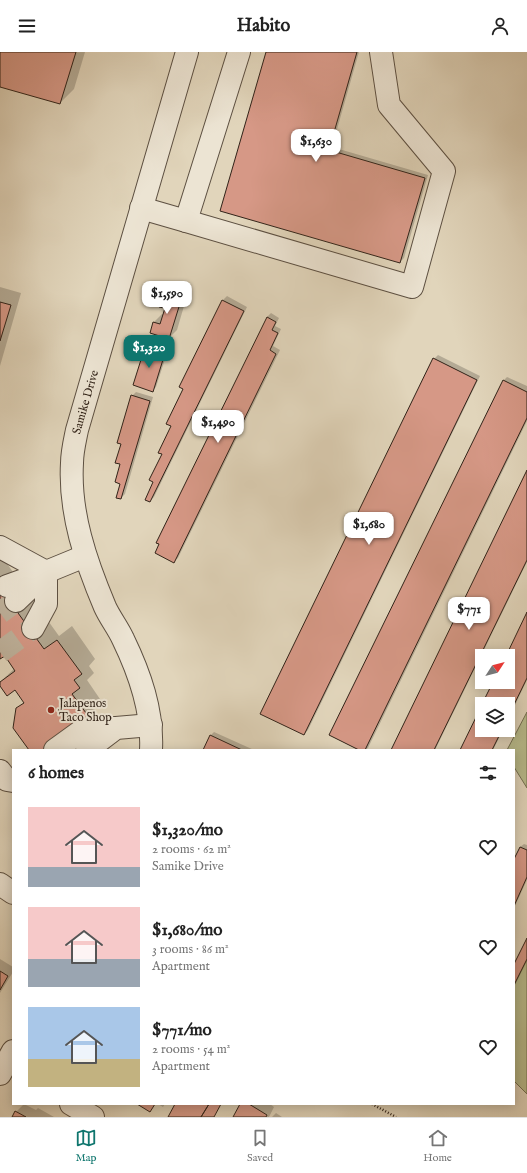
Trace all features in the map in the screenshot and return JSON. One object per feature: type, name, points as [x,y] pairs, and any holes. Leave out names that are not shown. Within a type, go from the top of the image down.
[{"type":"street","name":"Samike Drive","points":[[151,749],[149,709],[137,669],[123,638],[106,608],[85,556],[77,528],[73,495],[72,463],[76,430],[187,52]]},
{"type":"street","points":[[186,221],[238,52]]},
{"type":"street","points":[[141,208],[412,287],[444,171],[389,105],[381,52]]},
{"type":"street","points":[[12,582],[46,572],[85,556]]},
{"type":"street","points":[[12,582],[46,572]]},
{"type":"street","points":[[12,582],[46,604],[46,572]]},
{"type":"street","points":[[56,749],[84,729],[150,725]]},
{"type":"street","points":[[88,749],[116,728]]},
{"type":"street","points":[[0,758],[12,760]]},
{"type":"street","points":[[0,771],[7,780],[12,781]]},
{"type":"street","points":[[0,884],[12,892]]},
{"type":"street","points":[[72,1105],[92,1117]]},
{"type":"path","points":[[374,1105],[396,1117]]},
{"type":"green space","points":[[527,712],[527,788],[515,769],[515,749],[508,749]]},
{"type":"green space","points":[[527,950],[527,1094],[515,1082],[515,981]]},
{"type":"building","points":[[0,52],[76,52],[60,104],[0,87]]},
{"type":"building","points":[[266,52],[357,52],[329,150],[425,178],[400,263],[220,211]]},
{"type":"building","points":[[163,291],[182,297],[169,339],[150,333],[153,322],[160,324],[165,308],[159,307]]},
{"type":"building","points":[[222,300],[244,311],[150,502],[145,500],[153,482],[149,480],[162,454],[158,453],[171,426],[166,424],[183,389],[179,387]]},
{"type":"building","points":[[0,302],[11,305],[0,341]]},
{"type":"building","points":[[267,317],[276,322],[272,330],[278,333],[270,350],[276,354],[174,563],[155,553],[159,544],[156,543]]},
{"type":"building","points":[[145,347],[165,353],[153,392],[133,385]]},
{"type":"building","points":[[433,358],[477,380],[304,735],[260,714]]},
{"type":"building","points":[[503,380],[527,392],[527,418],[365,749],[357,749],[329,735]]},
{"type":"building","points":[[131,395],[150,401],[121,499],[116,498],[120,484],[115,482],[120,464],[115,463],[121,444],[117,443]]},
{"type":"building","points":[[527,470],[527,560],[483,649],[475,649],[475,666],[434,749],[391,749]]},
{"type":"building","points":[[0,588],[44,649],[57,640],[82,674],[74,680],[80,688],[72,694],[89,717],[47,749],[28,749],[13,728],[16,708],[24,703],[15,690],[7,696],[0,686],[0,682],[15,671],[5,656],[0,659]]},
{"type":"building","points":[[527,612],[527,678],[515,703],[515,697],[486,697],[490,689],[515,689],[515,649],[509,649]]},
{"type":"building","points":[[475,719],[475,737],[498,737],[492,749],[460,749]]},
{"type":"building","points":[[210,735],[240,749],[203,749]]},
{"type":"building","points":[[520,847],[527,850],[527,877],[515,904],[515,857]]},
{"type":"building","points":[[527,938],[527,959],[515,983],[515,962]]},
{"type":"building","points":[[0,971],[8,976],[0,990]]},
{"type":"building","points":[[139,1105],[154,1105],[150,1112]]},
{"type":"building","points":[[174,1105],[208,1105],[201,1117],[168,1117]]},
{"type":"building","points":[[208,1105],[220,1105],[214,1117],[201,1117]]},
{"type":"building","points":[[239,1105],[251,1105],[267,1115],[266,1117],[233,1117]]},
{"type":"building","points":[[15,1111],[26,1117],[12,1117]]},
{"type":"tunnel","points":[[0,613],[16,601]]},
{"type":"tunnel","points":[[0,652],[33,628]]},
{"type":"place","name":"Jalapenos Taco Shop","points":[[51,710]]}]
